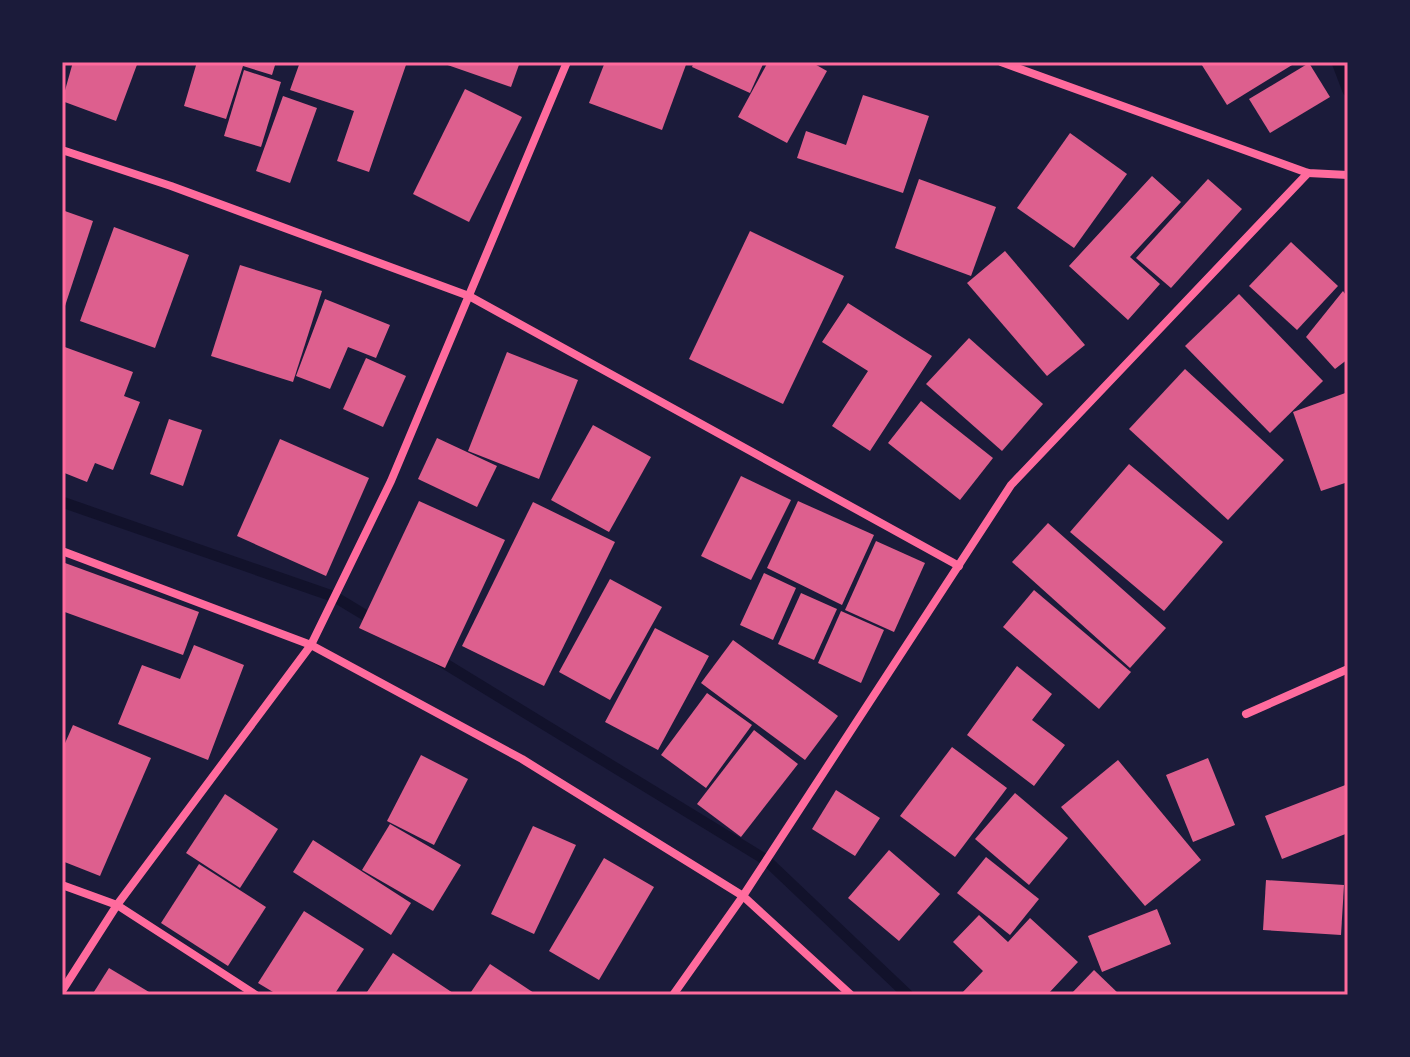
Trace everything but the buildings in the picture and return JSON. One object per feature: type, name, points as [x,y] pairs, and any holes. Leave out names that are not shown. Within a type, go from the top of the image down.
[{"type":"street","points":[[62,991],[117,905],[311,645],[391,481],[567,62]]},
{"type":"street","points":[[1001,62],[1308,173],[1348,175]]},
{"type":"street","points":[[62,150],[469,296],[959,566]]},
{"type":"street","points":[[673,995],[743,896],[1011,485],[1308,173]]},
{"type":"street","points":[[62,551],[311,645],[522,759],[743,896],[851,995]]},
{"type":"street","points":[[1246,714],[1348,669]]},
{"type":"street","points":[[62,885],[117,905],[256,995]]},
{"type":"waterway","points":[[1337,62],[1348,91]]},
{"type":"waterway","points":[[62,502],[335,597],[378,623]]},
{"type":"waterway","points":[[434,657],[766,860],[908,995]]}]
